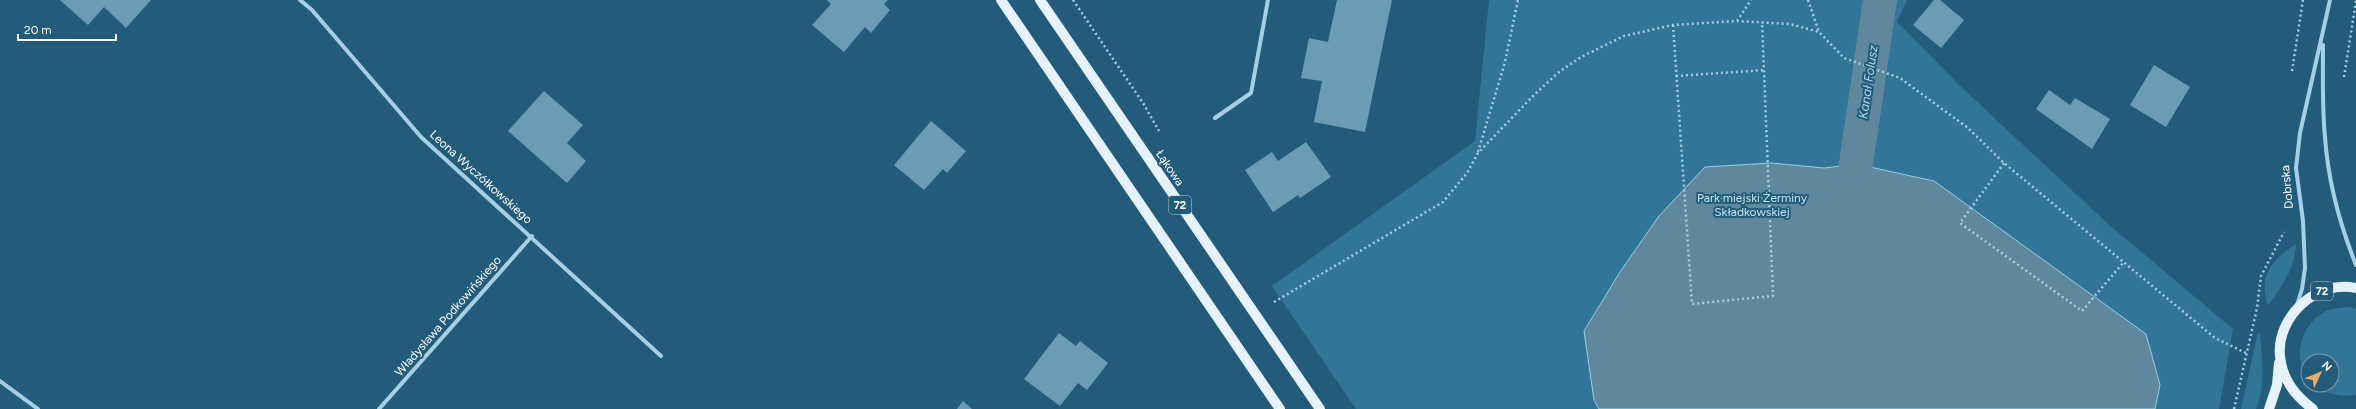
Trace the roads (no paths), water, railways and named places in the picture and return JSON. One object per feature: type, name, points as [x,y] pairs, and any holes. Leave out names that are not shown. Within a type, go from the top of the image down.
[{"type":"main road","points":[[1001,0],[1280,409]]},
{"type":"main road","name":"Łąkowa","points":[[1040,0],[1320,409]]},
{"type":"main road","name":"72","points":[[2269,409],[2277,385],[2283,332],[2295,311],[2310,297],[2329,288],[2349,286],[2356,288]]},
{"type":"main road","name":"72","points":[[2280,355],[2286,379],[2298,398],[2313,409]]},
{"type":"street","name":"Leona Wyczółkowskiego","points":[[300,0],[312,10],[421,137],[532,236],[661,356]]},
{"type":"street","points":[[1215,118],[1251,93],[1268,0]]},
{"type":"street","name":"Dobrska","points":[[2295,311],[2302,289],[2305,268],[2303,221],[2297,161],[2300,133],[2323,39],[2330,0]]},
{"type":"street","name":"Dobrska","points":[[2323,39],[2324,137],[2329,172],[2346,240],[2356,265]]},
{"type":"street","name":"Władysława Podkowińskiego","points":[[379,409],[532,236]]},
{"type":"street","points":[[0,381],[38,409]]},
{"type":"waterway","name":"Kanał Folusz","points":[[1856,164],[1880,0]]},
{"type":"park label","name":"Park miejski Żerminy Składkowskiej","points":[[1752,205]]}]
